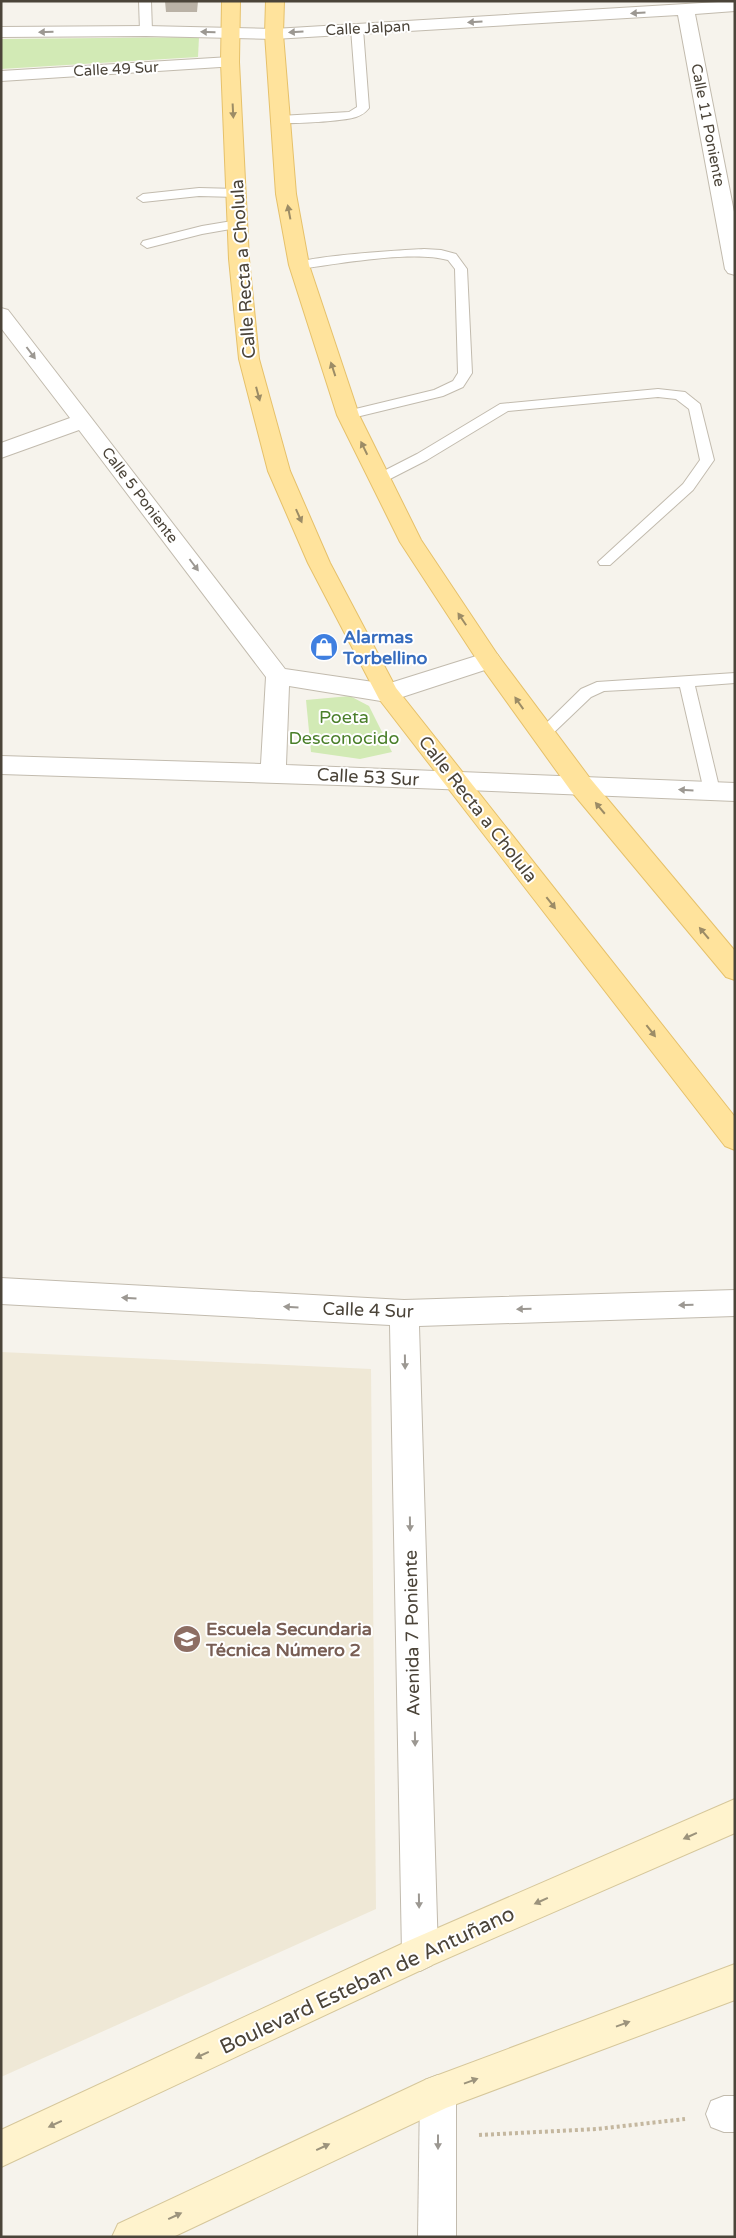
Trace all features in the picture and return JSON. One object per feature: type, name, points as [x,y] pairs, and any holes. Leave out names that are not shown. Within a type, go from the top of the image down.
[{"type":"main road","name":"Calle Recta a Cholula","points":[[231,1],[230,62],[238,224],[249,359],[279,472],[319,563],[387,693],[735,1138]]},
{"type":"main road","points":[[275,1],[274,34],[286,194],[299,265],[348,415],[411,542],[489,660],[542,735],[580,784],[735,970]]},
{"type":"main road","name":"Boulevard Esteban de Antuñano","points":[[1,2149],[420,1953],[735,1816]]},
{"type":"main road","points":[[131,2237],[438,2093],[735,1982]]},
{"type":"street","name":"Calle Jalpan","points":[[1,32],[146,30],[274,34],[682,6],[735,6]]},
{"type":"street","name":"Calle 11 Poniente","points":[[682,6],[735,269]]},
{"type":"street","name":"Calle 49 Sur","points":[[1,76],[230,62]]},
{"type":"street","name":"Calle 5 Poniente","points":[[1,314],[278,676]]},
{"type":"street","points":[[1,451],[83,421]]},
{"type":"street","points":[[273,773],[278,676],[387,693],[489,660]]},
{"type":"street","name":"Calle 53 Sur","points":[[1,764],[580,784],[723,792]]},
{"type":"street","name":"Calle 4 Sur","points":[[1,1291],[404,1313],[735,1303]]},
{"type":"street","name":"Avenida 7 Poniente","points":[[404,1313],[420,1953]]},
{"type":"street","points":[[437,2237],[438,2093]]},
{"type":"lane","points":[[146,1],[146,30]]},
{"type":"lane","points":[[280,120],[351,115],[363,108],[357,29]]},
{"type":"lane","points":[[144,198],[200,192],[237,193]]},
{"type":"lane","points":[[147,244],[202,230],[238,224]]},
{"type":"lane","points":[[299,265],[357,258],[438,253],[453,258],[461,269],[465,373],[458,384],[438,394],[348,415]]},
{"type":"lane","points":[[379,479],[422,457],[505,407],[658,393],[680,395],[695,407],[707,460],[688,487],[605,562]]},
{"type":"lane","points":[[542,735],[586,694],[602,686],[735,678]]},
{"type":"lane","points":[[686,681],[723,792]]},
{"type":"path","points":[[438,2137],[598,2129],[730,2114]]},
{"type":"shaded area","name":"Escuela Secundaria Técnica Número 2","points":[[1,1352],[371,1369],[376,1909],[1,2077]]},
{"type":"green space","points":[[199,37],[198,57],[1,69],[1,39]]},
{"type":"green space","name":"Poeta Desconocido","points":[[350,696],[369,706],[392,752],[360,759],[311,752],[306,700]]},
{"type":"place","name":"Alarmas Torbellino","points":[[324,647]]},
{"type":"place","name":"Escuela Secundaria Técnica Número 2","points":[[187,1639]]}]
